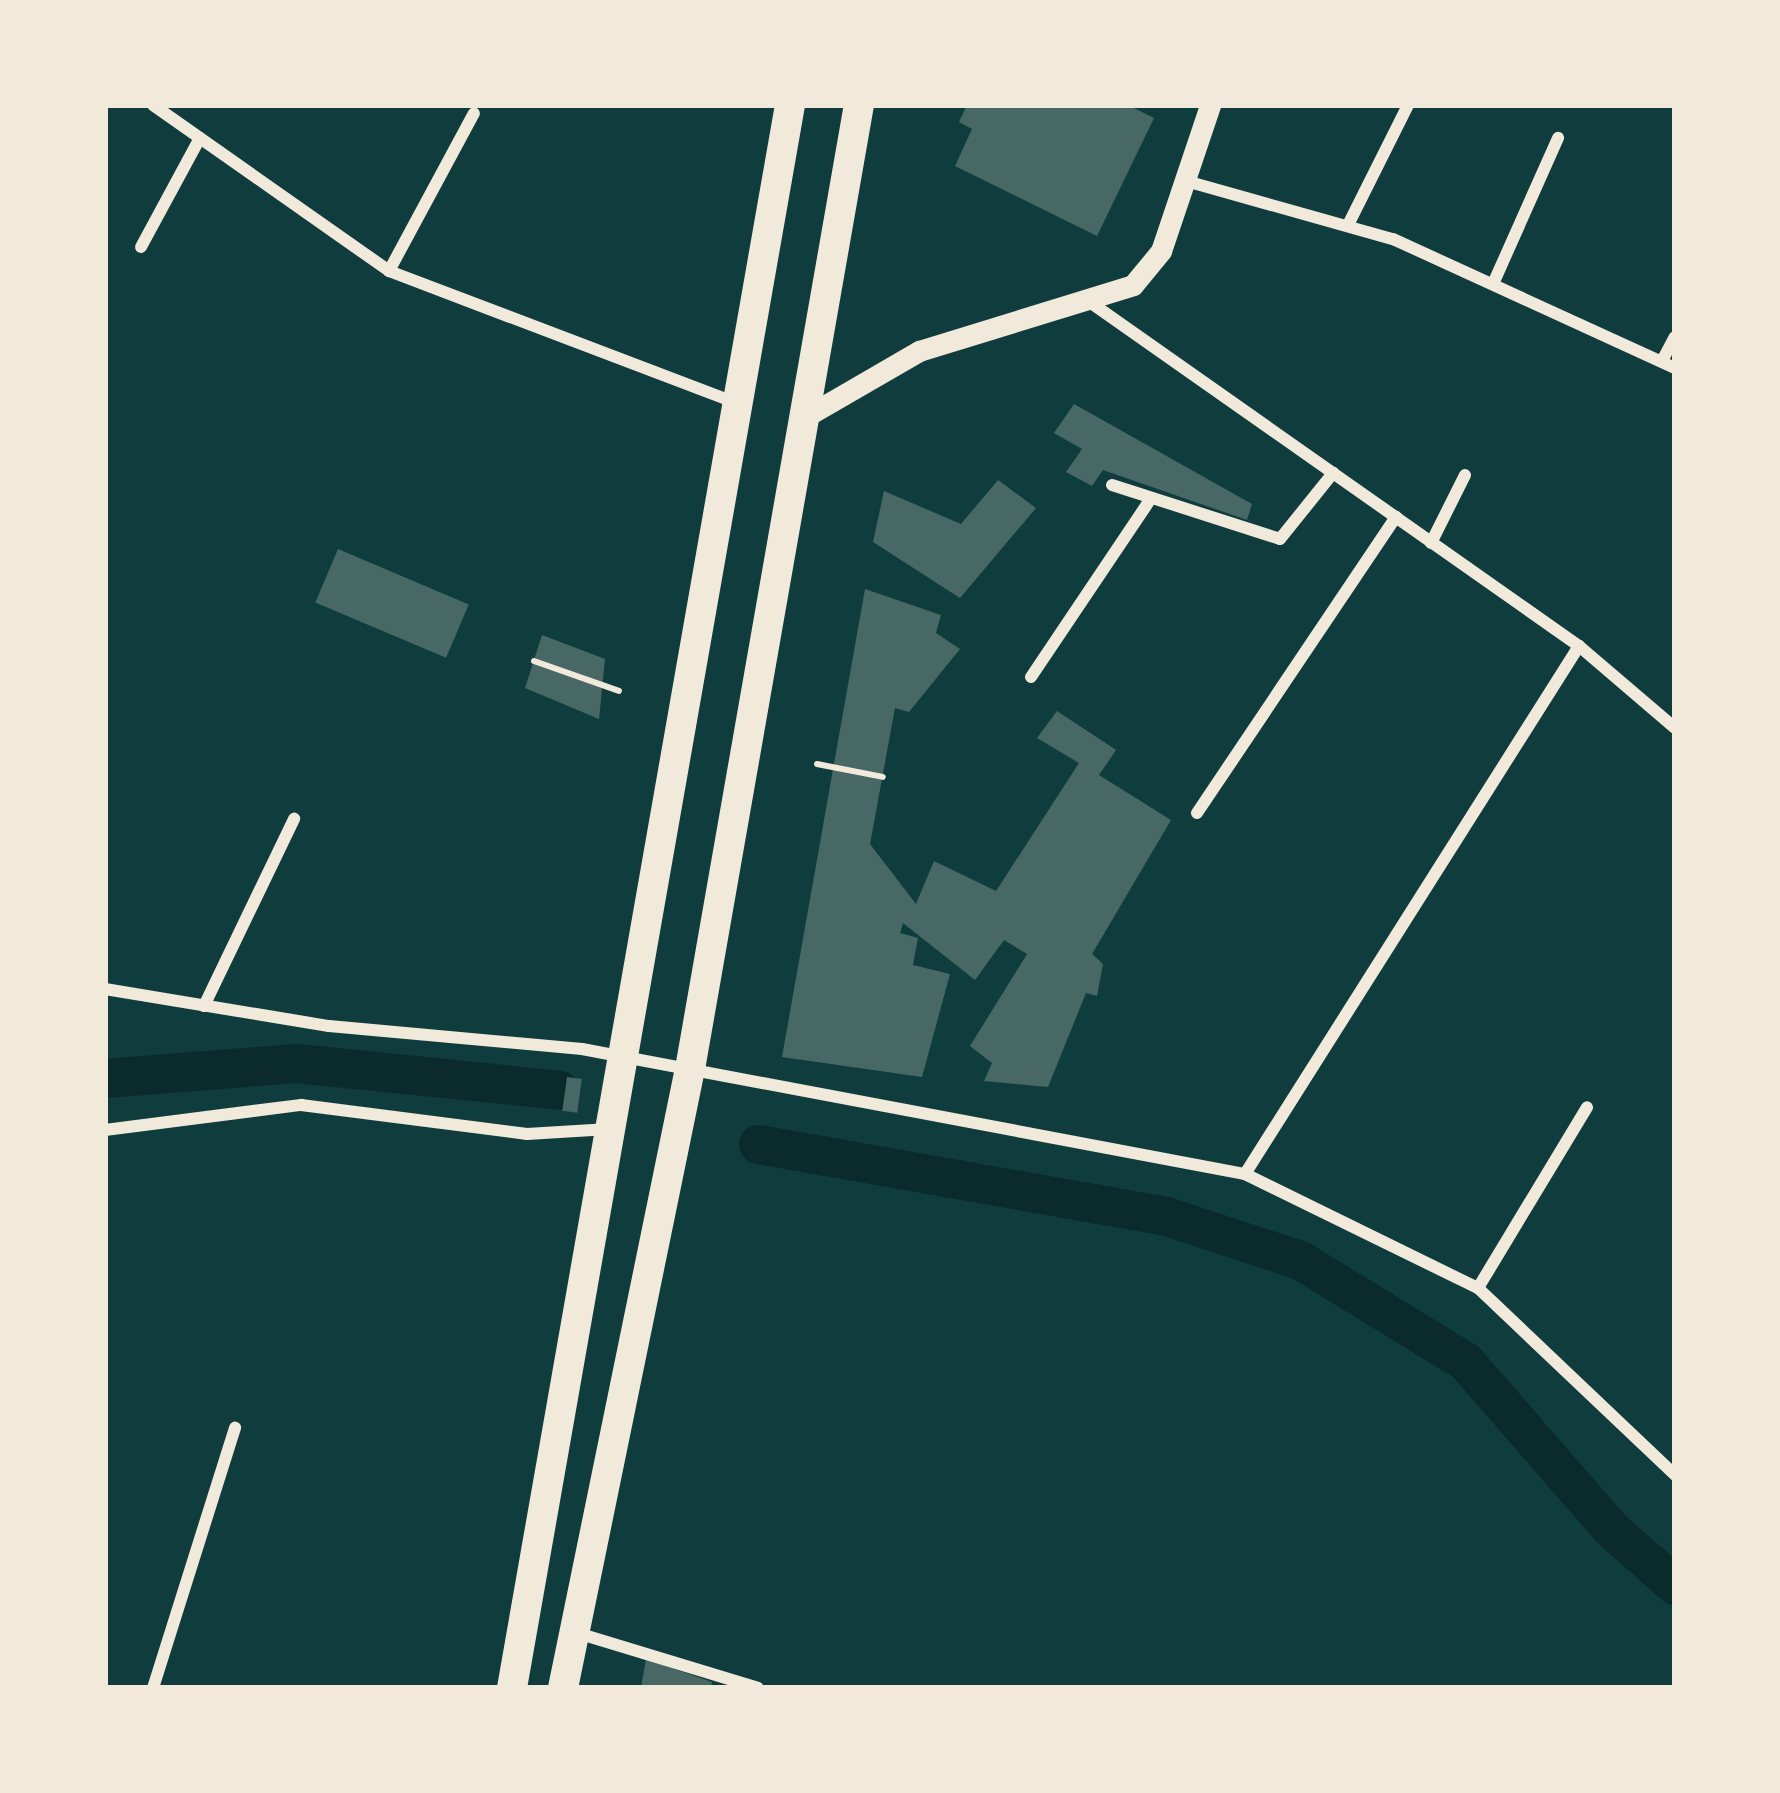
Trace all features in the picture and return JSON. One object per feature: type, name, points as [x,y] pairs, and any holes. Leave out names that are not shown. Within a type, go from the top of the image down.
[{"type":"main road","points":[[512,1688],[610,1129],[630,1058],[790,105]]},
{"type":"main road","points":[[563,1688],[690,1069],[812,413],[859,105]]},
{"type":"street","points":[[153,105],[389,271],[737,404]]},
{"type":"street","points":[[812,413],[920,351],[1029,313],[1094,305],[1133,285],[1161,251],[1210,105]]},
{"type":"street","points":[[1348,225],[1408,105]]},
{"type":"street","points":[[389,271],[474,113]]},
{"type":"street","points":[[141,247],[200,138]]},
{"type":"street","points":[[1493,284],[1558,138]]},
{"type":"street","points":[[1186,181],[1348,225],[1669,364],[1675,337]]},
{"type":"street","points":[[1094,305],[1580,646],[1675,728]]},
{"type":"street","points":[[1112,485],[1148,503],[1280,539],[1333,473]]},
{"type":"street","points":[[1431,543],[1465,475]]},
{"type":"street","points":[[1030,677],[1148,503]]},
{"type":"street","points":[[1197,813],[1396,517]]},
{"type":"street","points":[[1245,1174],[1580,646]]},
{"type":"street","points":[[205,1006],[295,819]]},
{"type":"street","points":[[107,991],[630,1058],[1245,1174],[1478,1288],[1675,1474]]},
{"type":"street","points":[[105,1130],[301,1105],[543,1133],[610,1129]]},
{"type":"street","points":[[1478,1288],[1586,1107]]},
{"type":"street","points":[[153,1688],[235,1428]]},
{"type":"street","points":[[573,1631],[758,1688]]},
{"type":"path","points":[[534,661],[619,691]]},
{"type":"path","points":[[817,764],[883,777]]},
{"type":"building","points":[[967,105],[1128,105],[1154,118],[1097,236],[955,166],[972,129],[959,122]]},
{"type":"building","points":[[1074,404],[1252,504],[1247,520],[1103,470],[1092,486],[1066,472],[1082,449],[1054,433]]},
{"type":"building","points":[[998,480],[1036,508],[960,598],[873,542],[884,491],[961,524]]},
{"type":"building","points":[[338,549],[469,604],[446,658],[315,602]]},
{"type":"building","points":[[865,589],[941,615],[936,633],[960,649],[909,712],[895,708],[870,844],[916,904],[934,861],[996,891],[1079,763],[1037,738],[1057,711],[1116,750],[1099,775],[1171,820],[1092,954],[1103,964],[1097,996],[1086,993],[1048,1087],[984,1081],[992,1063],[970,1046],[1027,954],[1004,940],[975,980],[903,923],[900,933],[918,938],[913,965],[950,974],[922,1077],[782,1057]]},
{"type":"building","points":[[542,635],[605,659],[599,719],[525,688]]},
{"type":"building","points":[[567,1077],[582,1079],[577,1113],[562,1111]]},
{"type":"building","points":[[646,1659],[712,1682],[711,1688],[641,1688]]},
{"type":"waterway","points":[[105,1078],[296,1063],[560,1090]]},
{"type":"waterway","points":[[758,1144],[1166,1216],[1300,1260],[1465,1361],[1612,1530],[1675,1585]]}]
